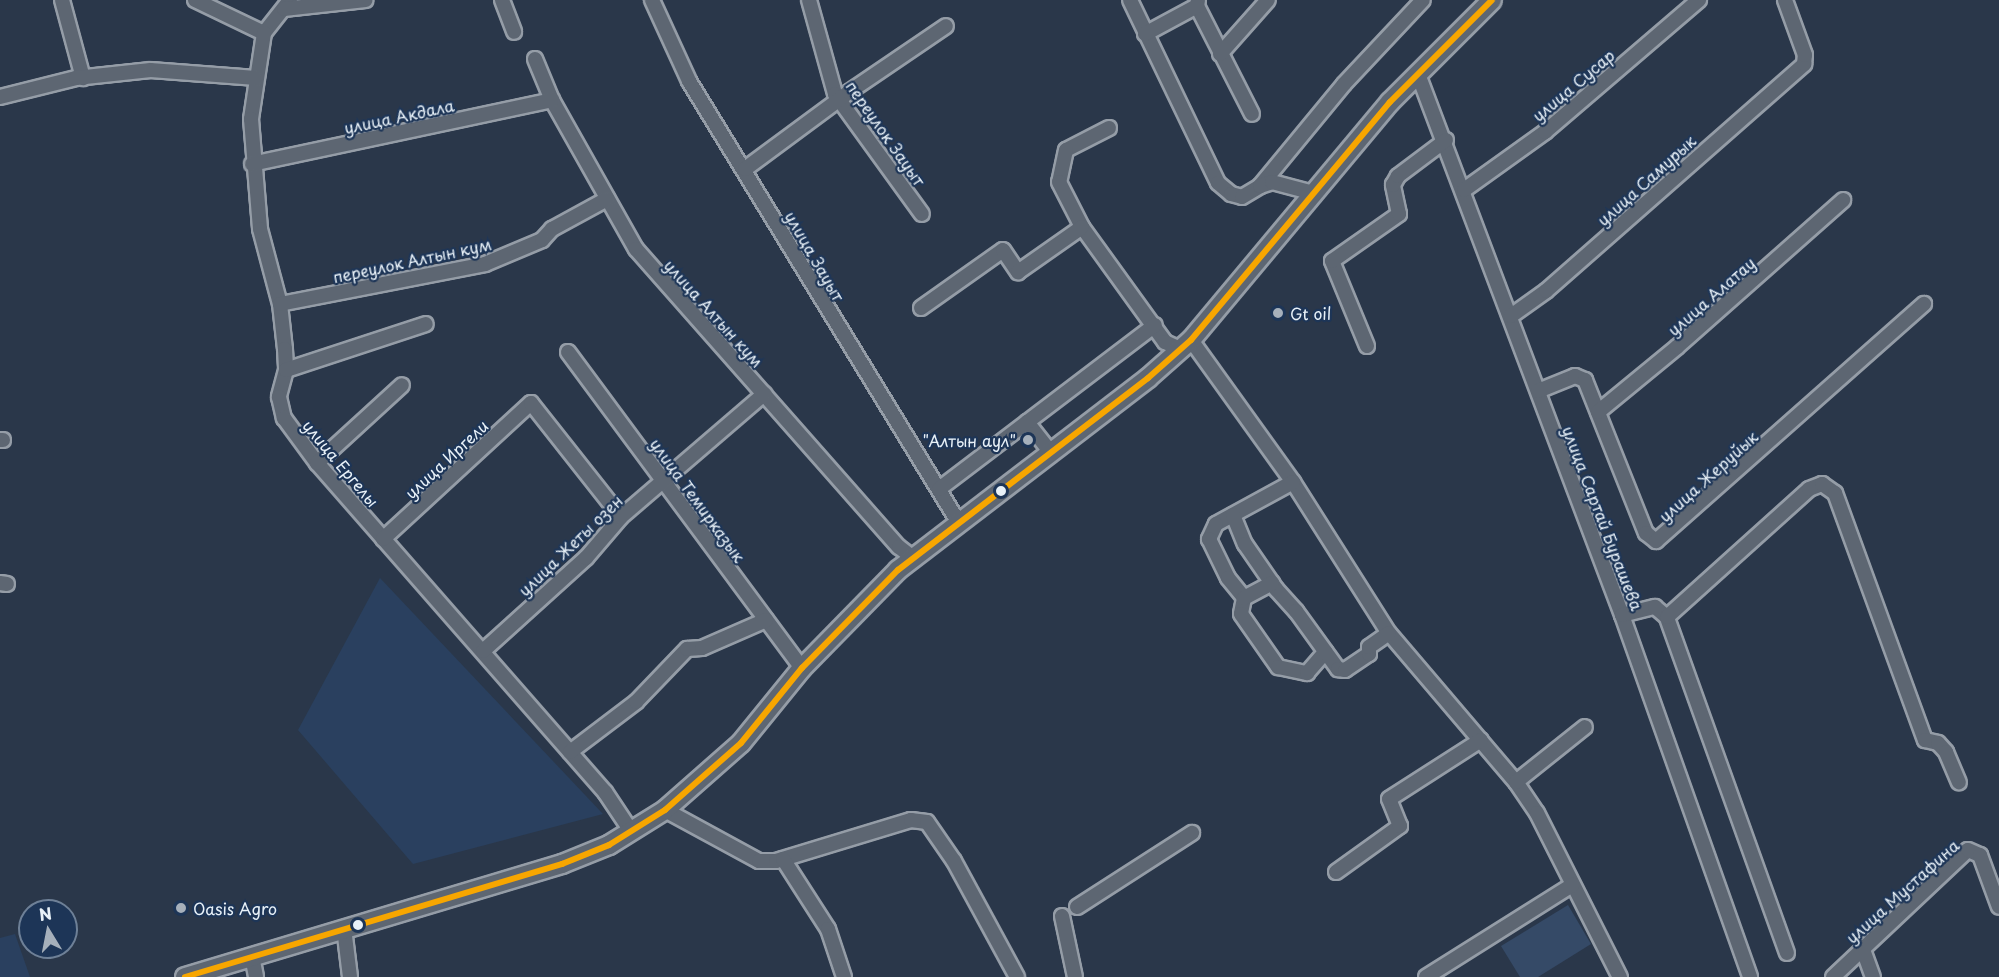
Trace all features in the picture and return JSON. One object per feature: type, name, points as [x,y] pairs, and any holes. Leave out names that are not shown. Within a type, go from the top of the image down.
[{"type":"main road","points":[[185,977],[532,874],[609,845],[665,810],[741,742],[802,668],[854,611],[914,558],[1050,451],[1148,378],[1185,345],[1390,102],[1492,0]]},
{"type":"street","points":[[62,0],[83,78]]},
{"type":"street","points":[[195,0],[264,33]]},
{"type":"street","points":[[287,5],[366,0]]},
{"type":"street","points":[[502,0],[514,32]]},
{"type":"street","name":"улица Зауыт","points":[[652,0],[689,81],[745,169],[878,395],[959,523]]},
{"type":"street","name":"переулок Зауыт","points":[[809,0],[839,100],[922,214]]},
{"type":"street","points":[[1130,0],[1218,183],[1231,194],[1242,197],[1272,182],[1314,193]]},
{"type":"street","points":[[1221,54],[1268,0]]},
{"type":"street","points":[[1260,186],[1344,84],[1423,0]]},
{"type":"street","name":"улица Сусар","points":[[1464,190],[1545,132],[1699,0]]},
{"type":"street","name":"улица Самурык","points":[[1511,316],[1554,284],[1801,67],[1805,55],[1785,0]]},
{"type":"street","points":[[1145,34],[1190,4],[1221,54],[1252,114]]},
{"type":"street","name":"улица Ергелы","points":[[287,5],[264,33],[256,78],[252,164],[265,251],[280,304],[286,370],[279,397],[284,418],[317,463],[605,792],[631,831]]},
{"type":"street","points":[[745,169],[946,26]]},
{"type":"street","name":"улица Алтын кум","points":[[535,59],[552,100],[636,249],[899,547],[914,558]]},
{"type":"street","points":[[0,97],[83,78],[151,70],[256,78]]},
{"type":"street","name":"улица Сартай Бурашева","points":[[1418,74],[1446,140],[1622,615],[1750,977]]},
{"type":"street","name":"улица Акдала","points":[[252,164],[552,100]]},
{"type":"street","points":[[1109,128],[1080,141],[1062,158],[1059,182],[1082,226],[1165,342],[1185,345],[1293,482],[1389,633],[1516,782],[1556,843],[1572,885],[1620,977]]},
{"type":"street","points":[[1367,346],[1332,261],[1399,214],[1393,185],[1398,176],[1446,140]]},
{"type":"street","name":"переулок Алтын кум","points":[[280,304],[485,264],[542,240],[552,229],[608,200]]},
{"type":"street","name":"улица Алатау","points":[[1598,412],[1686,340],[1843,200]]},
{"type":"street","points":[[921,308],[1003,250],[1018,272],[1082,226]]},
{"type":"street","name":"улица Жеруйык","points":[[1538,391],[1575,376],[1582,378],[1598,412],[1646,533],[1656,542],[1924,304]]},
{"type":"street","points":[[286,370],[426,324]]},
{"type":"street","points":[[939,489],[1155,326]]},
{"type":"street","name":"улица Темирказык","points":[[568,351],[802,668]]},
{"type":"street","points":[[317,463],[402,385]]},
{"type":"street","name":"улица Жеты озен","points":[[483,651],[586,558],[621,517],[665,483],[764,394]]},
{"type":"street","name":"улица Иргели","points":[[383,539],[531,403],[621,517]]},
{"type":"street","points":[[1027,422],[1050,451]]},
{"type":"street","points":[[1293,482],[1216,524],[1209,539],[1228,578],[1244,598],[1242,614],[1278,667],[1307,673],[1325,652]]},
{"type":"street","points":[[1667,617],[1809,489],[1822,484],[1830,488],[1839,501],[1925,740],[1938,743],[1946,752],[1959,782]]},
{"type":"street","points":[[1233,515],[1245,544],[1338,669],[1345,670],[1369,654],[1369,647],[1389,633]]},
{"type":"street","points":[[1244,598],[1272,583]]},
{"type":"street","points":[[1622,615],[1654,608],[1667,617],[1787,953]]},
{"type":"street","points":[[570,752],[636,702],[687,648],[702,648],[766,620]]},
{"type":"street","points":[[1516,782],[1585,727]]},
{"type":"street","points":[[1336,872],[1400,826],[1389,799],[1481,740]]},
{"type":"street","points":[[665,810],[744,856],[759,861],[783,859],[911,820],[927,822],[954,861],[1017,977]]},
{"type":"street","points":[[1077,907],[1192,834]]},
{"type":"street","name":"улица Мустафина","points":[[1833,977],[1862,947],[1968,850],[1980,855],[1999,907]]},
{"type":"street","points":[[783,859],[828,929],[844,977]]},
{"type":"street","points":[[1426,977],[1572,885]]},
{"type":"street","points":[[1062,916],[1075,977]]},
{"type":"street","points":[[344,928],[350,977]]},
{"type":"street","points":[[1862,947],[1873,977]]},
{"type":"street","points":[[252,956],[256,977]]},
{"type":"shaded area","points":[[380,578],[603,814],[413,864],[298,730]]},
{"type":"shaded area","points":[[1568,905],[1591,944],[1538,977],[1520,977],[1501,946]]},
{"type":"shaded area","points":[[15,934],[18,943],[18,959],[24,959],[30,977],[0,977],[0,938]]},
{"type":"transit line","points":[[185,977],[562,864],[609,845],[665,810],[741,743],[802,668],[898,570],[1148,378],[1191,340],[1390,102],[1492,0]]},
{"type":"place","name":"Gt oil","points":[[1278,313]]},
{"type":"place","name":"\"Алтын аул\"","points":[[1028,440]]},
{"type":"place","name":"Oasis Agro","points":[[181,908]]}]
